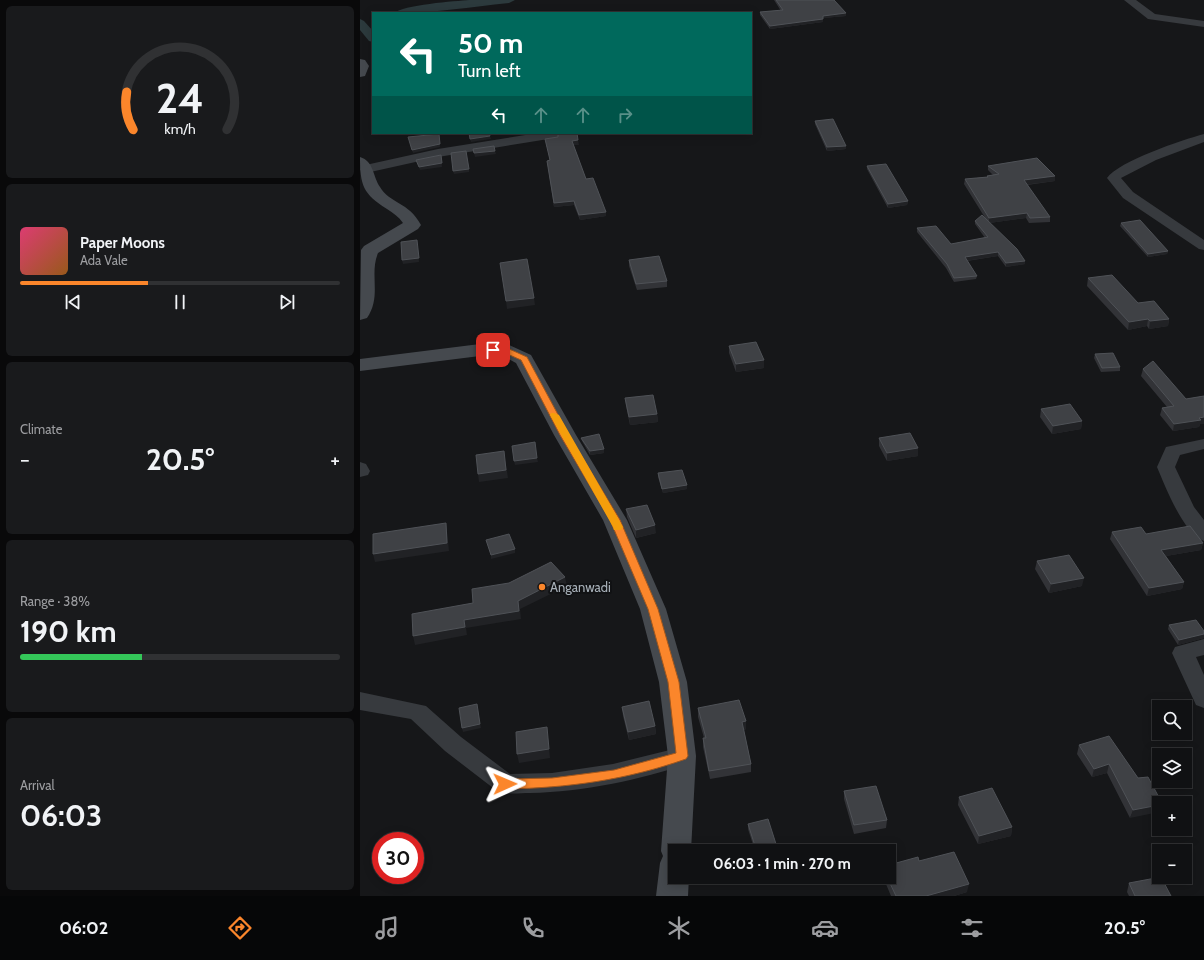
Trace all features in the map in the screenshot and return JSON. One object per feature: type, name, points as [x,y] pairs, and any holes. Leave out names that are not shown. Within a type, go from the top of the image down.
[{"type":"street","points":[[1129,0],[1152,17],[1204,24]]},
{"type":"street","points":[[360,63],[362,66],[360,73]]},
{"type":"street","points":[[360,314],[366,299],[366,260],[370,250],[412,225],[410,218],[373,190],[363,165],[555,134]]},
{"type":"street","points":[[1204,138],[1151,157],[1118,173],[1114,178],[1128,195],[1204,246]]},
{"type":"street","points":[[360,365],[480,350],[507,350],[524,359],[565,435],[615,520],[653,609],[673,682],[682,756],[676,844]]},
{"type":"street","points":[[1204,444],[1172,451],[1166,467],[1185,509],[1204,534]]},
{"type":"street","points":[[1204,647],[1183,652],[1204,699]]},
{"type":"street","points":[[360,701],[418,712],[453,744],[505,784],[552,783],[614,774],[682,756]]},
{"type":"street","points":[[672,896],[673,884]]},
{"type":"building","points":[[776,0],[834,0],[846,13],[823,16],[823,19],[770,26],[760,12],[783,10]]},
{"type":"building","points":[[833,119],[846,146],[827,147],[815,121]]},
{"type":"building","points":[[439,134],[440,144],[412,150],[408,137]]},
{"type":"building","points":[[469,134],[489,134],[490,136],[470,139]]},
{"type":"building","points":[[577,134],[578,140],[572,141],[586,179],[593,178],[606,212],[579,215],[574,201],[554,203],[547,161],[550,160],[545,139],[558,137],[558,135]]},
{"type":"building","points":[[494,146],[495,151],[474,153],[473,149]]},
{"type":"building","points":[[466,151],[469,169],[453,171],[451,153]]},
{"type":"building","points":[[441,155],[442,163],[419,167],[416,160]]},
{"type":"building","points":[[1037,158],[1055,176],[1024,180],[1050,217],[1030,218],[1027,213],[989,218],[965,179],[988,177],[987,176],[999,174],[988,166]]},
{"type":"building","points":[[886,164],[908,201],[888,204],[867,166]]},
{"type":"building","points":[[982,215],[1017,249],[1025,261],[1006,263],[998,252],[965,257],[977,276],[954,278],[947,264],[917,228],[936,226],[951,244],[988,237],[975,221]]},
{"type":"building","points":[[1140,220],[1168,251],[1148,254],[1121,223]]},
{"type":"building","points":[[417,240],[419,258],[402,260],[401,242]]},
{"type":"building","points":[[659,256],[667,281],[636,284],[629,260]]},
{"type":"building","points":[[527,259],[534,298],[506,301],[500,263]]},
{"type":"building","points":[[1112,275],[1138,303],[1154,301],[1169,319],[1150,321],[1148,319],[1129,322],[1088,278]]},
{"type":"building","points":[[756,342],[764,360],[736,364],[729,346]]},
{"type":"building","points":[[1113,353],[1120,367],[1102,368],[1095,354]]},
{"type":"building","points":[[1153,361],[1186,399],[1204,396],[1204,417],[1199,418],[1201,420],[1174,424],[1162,408],[1174,406],[1143,369]]},
{"type":"building","points":[[653,395],[657,414],[629,417],[625,398]]},
{"type":"building","points":[[1070,404],[1082,421],[1053,426],[1041,409]]},
{"type":"building","points":[[910,433],[918,448],[887,453],[879,438]]},
{"type":"building","points":[[599,434],[604,449],[590,451],[581,438]]},
{"type":"building","points":[[535,442],[537,458],[514,461],[512,446]]},
{"type":"building","points":[[504,451],[506,470],[478,474],[476,455]]},
{"type":"building","points":[[682,470],[687,485],[662,489],[658,473]]},
{"type":"building","points":[[647,505],[655,525],[636,530],[626,509]]},
{"type":"building","points":[[446,523],[447,543],[373,554],[373,534]]},
{"type":"building","points":[[1190,526],[1203,543],[1161,550],[1184,582],[1149,588],[1112,532],[1141,527],[1146,534]]},
{"type":"building","points":[[509,534],[515,549],[491,555],[486,540]]},
{"type":"building","points":[[1069,555],[1084,578],[1051,584],[1037,561]]},
{"type":"building","points":[[551,562],[565,577],[518,601],[519,611],[464,620],[465,627],[413,636],[412,614],[473,603],[472,589],[509,583]]},
{"type":"building","points":[[1196,620],[1204,631],[1204,634],[1179,640],[1169,625]]},
{"type":"building","points":[[739,700],[746,721],[742,722],[751,764],[709,771],[703,738],[706,738],[698,708]]},
{"type":"building","points":[[649,701],[655,726],[628,732],[622,707]]},
{"type":"building","points":[[477,704],[480,724],[462,728],[459,708]]},
{"type":"building","points":[[547,727],[549,749],[517,754],[516,732]]},
{"type":"building","points":[[1109,736],[1138,778],[1148,777],[1152,784],[1152,788],[1154,788],[1158,796],[1152,796],[1152,806],[1133,810],[1109,764],[1094,769],[1079,745]]},
{"type":"building","points":[[876,786],[887,820],[854,825],[844,791]]},
{"type":"building","points":[[992,788],[1012,827],[979,836],[959,797]]},
{"type":"building","points":[[768,819],[776,844],[754,844],[748,824]]},
{"type":"building","points":[[954,852],[969,884],[926,896],[896,896],[890,884],[896,884],[896,863],[918,857],[919,861]]},
{"type":"building","points":[[1152,879],[1152,884],[1165,884],[1171,896],[1135,896],[1129,883]]},
{"type":"waterway","points":[[406,12],[439,6],[509,0]]},
{"type":"waterway","points":[[360,23],[372,37]]},
{"type":"slow traffic","points":[[554,415],[618,527]]},
{"type":"place","name":"Anganwadi","points":[[542,587]]},
{"type":"route","points":[[493,350],[507,350],[524,359],[565,435],[615,520],[653,609],[673,682],[682,756],[614,774],[552,783],[505,784]]}]
